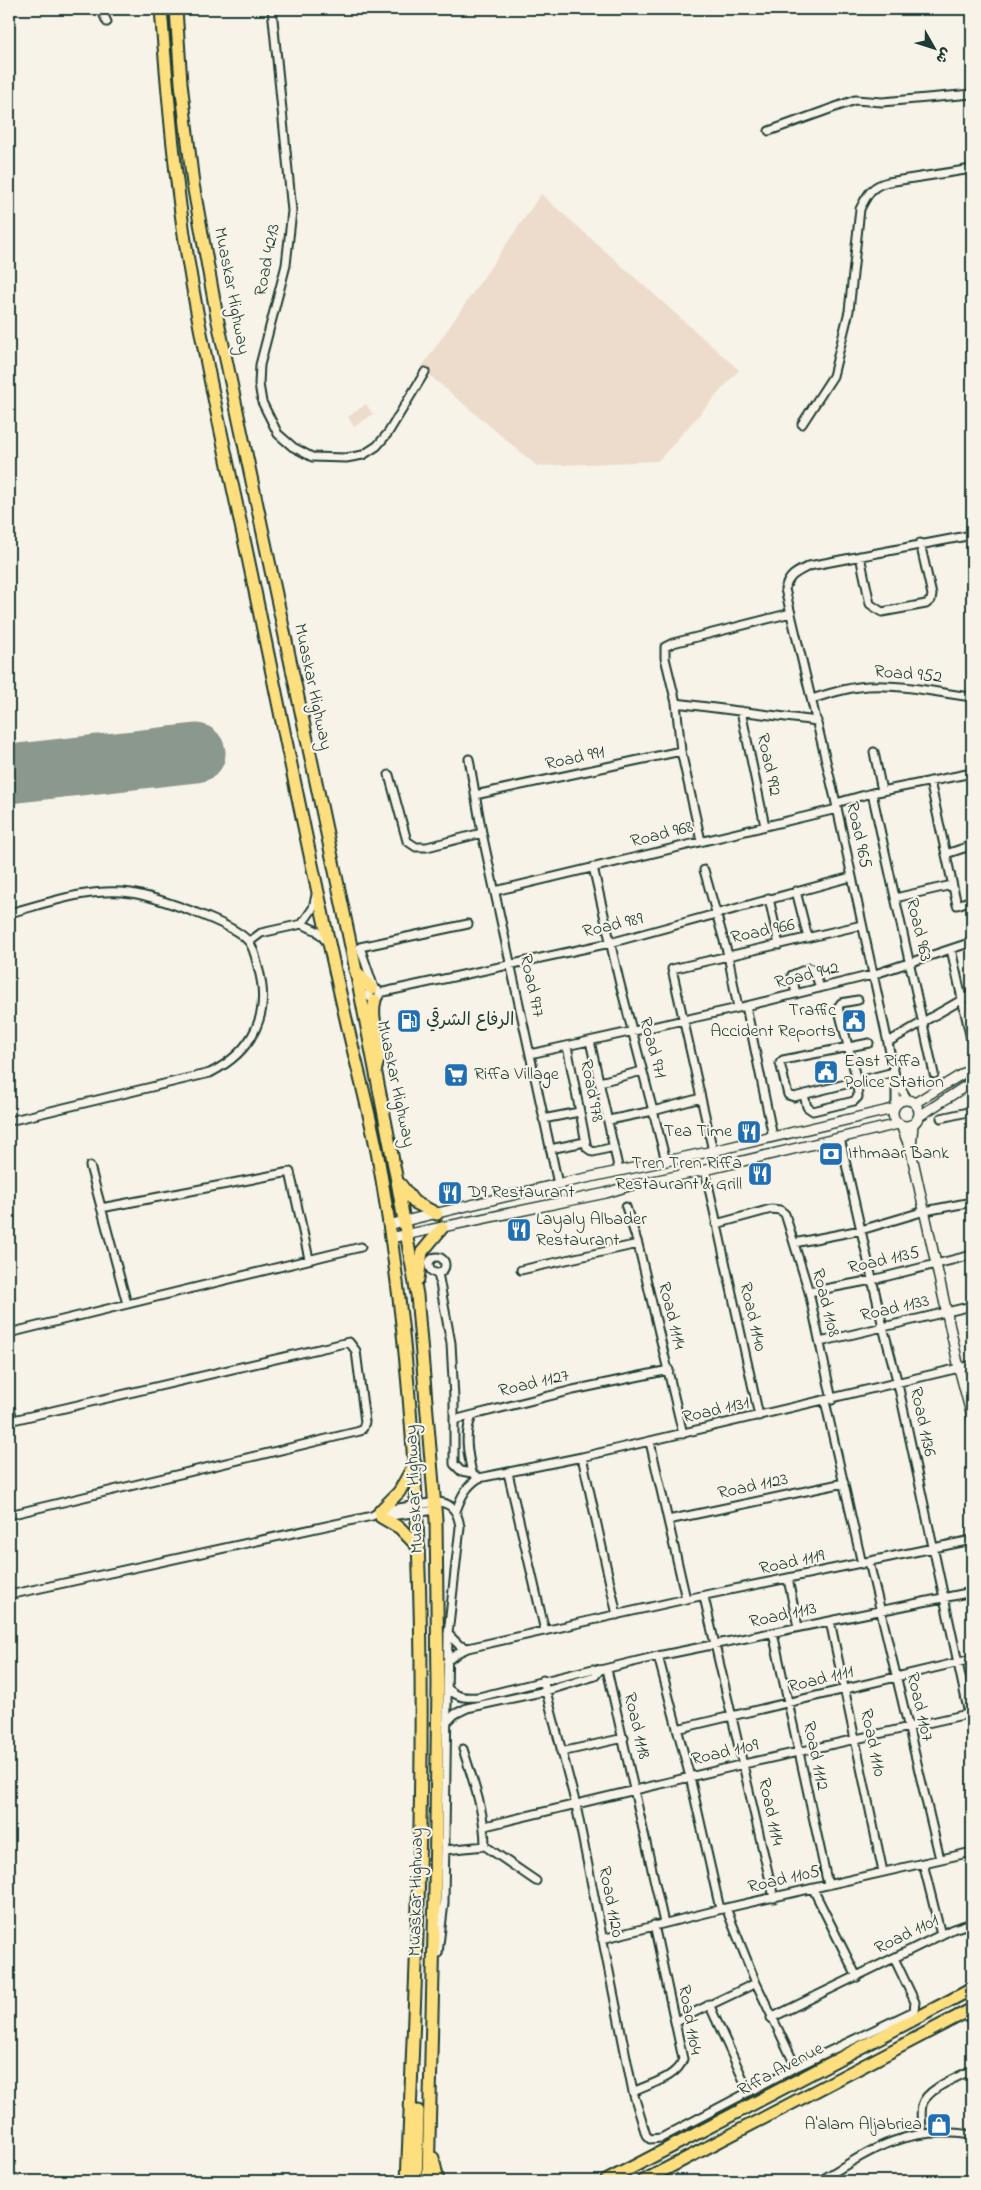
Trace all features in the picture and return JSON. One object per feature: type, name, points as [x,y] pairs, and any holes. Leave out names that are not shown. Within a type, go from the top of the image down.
[{"type":"main road","name":"Muaskar Highway","points":[[161,9],[169,121],[190,272],[318,888],[374,1139],[404,1343],[415,1462],[419,1548],[421,1711],[413,2038],[407,2181]]},
{"type":"main road","name":"Muaskar Highway","points":[[176,9],[181,83],[193,184],[217,318],[398,1181],[416,1295],[436,1506],[438,1704],[436,1891],[428,2181]]},
{"type":"main road","points":[[355,970],[375,993],[374,1013],[380,1046],[375,1072]]},
{"type":"main road","points":[[398,1181],[409,1198],[437,1214]]},
{"type":"main road","points":[[416,1295],[422,1252],[442,1228]]},
{"type":"main road","points":[[415,1462],[399,1492],[377,1515],[400,1528],[419,1548]]},
{"type":"main road","name":"Riffa Avenue","points":[[606,2181],[972,1989]]},
{"type":"main road","name":"Riffa Avenue","points":[[643,2181],[972,2009]]},
{"type":"main road","points":[[413,2038],[418,2058],[416,2181]]},
{"type":"main road","points":[[429,2138],[438,2181]]},
{"type":"street","points":[[102,9],[107,22]]},
{"type":"street","name":"Road 4213","points":[[272,9],[292,211],[286,265],[260,365],[259,384],[262,402],[278,434],[293,447],[312,457],[346,458],[363,455],[377,446],[388,433],[425,372]]},
{"type":"street","points":[[769,131],[855,100],[882,102],[972,94]]},
{"type":"street","points":[[802,424],[833,376],[849,311],[860,209],[867,195],[876,185],[888,182],[972,169]]},
{"type":"street","points":[[920,543],[932,595],[931,600],[926,604],[882,612],[875,609],[870,604],[860,556],[920,543],[972,535]]},
{"type":"street","name":"Road 965","points":[[860,556],[809,566],[787,580],[785,589],[812,699],[888,1042],[896,1080],[894,1106]]},
{"type":"street","points":[[702,841],[681,751],[676,703],[665,658],[665,647],[673,643],[792,614]]},
{"type":"street","name":"Road 952","points":[[812,699],[829,693],[867,686],[887,686],[972,697]]},
{"type":"street","name":"Road 992","points":[[676,703],[817,721]]},
{"type":"street","name":"Road 992","points":[[741,710],[765,826]]},
{"type":"street","name":"Road 991","points":[[475,795],[681,751]]},
{"type":"street","points":[[874,752],[882,791]]},
{"type":"street","name":"Road 977","points":[[469,759],[482,833],[558,1184]]},
{"type":"street","name":"Road 968","points":[[495,891],[765,826],[836,806],[872,793],[972,773]]},
{"type":"street","points":[[389,775],[407,841],[416,847],[427,847],[482,833]]},
{"type":"street","points":[[930,781],[957,905],[972,900]]},
{"type":"street","name":"Road 963","points":[[872,793],[934,1074]]},
{"type":"street","points":[[946,854],[970,846],[972,854]]},
{"type":"street","name":"Road 971","points":[[593,867],[610,943],[666,1161]]},
{"type":"street","points":[[704,870],[728,955],[738,1008]]},
{"type":"street","name":"Road 989","points":[[375,993],[610,943],[769,898],[852,877]]},
{"type":"street","points":[[895,898],[952,885]]},
{"type":"street","points":[[302,924],[312,908],[318,888]]},
{"type":"street","points":[[9,912],[87,893],[113,891],[133,893],[169,903],[232,928],[249,942],[261,976],[263,999],[259,1021],[242,1052],[226,1065],[210,1073],[9,1122]]},
{"type":"street","points":[[796,891],[808,938]]},
{"type":"street","points":[[769,898],[779,945]]},
{"type":"street","points":[[249,942],[262,933],[302,924],[318,931],[331,946]]},
{"type":"street","points":[[375,993],[360,946],[468,924]]},
{"type":"street","name":"Road 966","points":[[685,1020],[672,969],[862,925]]},
{"type":"street","name":"Road 942","points":[[530,1054],[738,1008],[872,975],[972,942]]},
{"type":"street","points":[[951,949],[972,1044]]},
{"type":"street","points":[[796,994],[791,977],[793,973],[809,968],[814,970],[820,988]]},
{"type":"street","points":[[888,1042],[972,994]]},
{"type":"street","points":[[804,1095],[808,1106],[813,1111],[854,1101],[858,1097],[857,1081],[838,1006],[841,1003],[858,1000]]},
{"type":"street","points":[[746,1006],[773,1137]]},
{"type":"street","points":[[685,1020],[713,1151]]},
{"type":"street","points":[[590,1041],[619,1171]]},
{"type":"street","points":[[870,1043],[783,1060],[780,1063],[788,1095],[794,1097],[804,1095],[894,1072]]},
{"type":"street","name":"Road 978","points":[[566,1046],[587,1148],[593,1152],[614,1147]]},
{"type":"street","points":[[388,1225],[558,1184],[773,1137],[894,1106],[900,1101],[912,1102],[972,1068]]},
{"type":"street","points":[[600,1082],[642,1071]]},
{"type":"street","name":"Road 965","points":[[896,1080],[912,1102]]},
{"type":"street","points":[[390,1238],[705,1170],[915,1120],[972,1082]]},
{"type":"street","points":[[608,1120],[653,1111],[701,1098]]},
{"type":"street","points":[[911,1150],[918,1110],[912,1102]]},
{"type":"street","points":[[894,1106],[893,1117],[900,1124],[911,1150],[959,1368],[971,1406],[972,1417]]},
{"type":"street","points":[[941,1118],[972,1111]]},
{"type":"street","points":[[543,1119],[579,1112]]},
{"type":"street","name":"Road 1136","points":[[840,1138],[883,1327],[898,1384],[957,1662],[971,1713]]},
{"type":"street","name":"Road 978","points":[[550,1149],[585,1142]]},
{"type":"street","points":[[90,1166],[127,1304]]},
{"type":"street","name":"Road 1140","points":[[705,1170],[759,1416]]},
{"type":"street","points":[[101,1208],[290,1172],[309,1259]]},
{"type":"street","points":[[794,1243],[861,1230],[925,1211],[972,1202]]},
{"type":"street","name":"Road 1114","points":[[626,1207],[638,1244],[683,1434]]},
{"type":"street","name":"Road 1108","points":[[716,1224],[771,1209],[780,1210],[785,1214],[809,1292],[820,1342],[829,1400]]},
{"type":"street","points":[[521,1270],[638,1244]]},
{"type":"street","points":[[9,1333],[361,1247]]},
{"type":"street","name":"Road 1135","points":[[809,1292],[872,1280],[972,1255]]},
{"type":"street","points":[[432,1983],[443,1922],[448,1634],[460,1526],[456,1511],[463,1494],[479,1478],[472,1473],[461,1471],[454,1464],[451,1343],[438,1273]]},
{"type":"street","name":"Road 1133","points":[[820,1342],[972,1306]]},
{"type":"street","points":[[9,1404],[11,1421],[349,1342],[356,1350],[365,1422],[360,1431],[9,1515]]},
{"type":"street","name":"Road 1131","points":[[479,1478],[650,1442],[972,1365]]},
{"type":"street","name":"Road 1127","points":[[454,1420],[573,1390],[669,1370]]},
{"type":"street","points":[[829,1400],[844,1483],[866,1563]]},
{"type":"street","points":[[472,1473],[467,1432],[473,1415]]},
{"type":"street","points":[[650,1442],[686,1599]]},
{"type":"street","points":[[582,1457],[617,1615]]},
{"type":"street","points":[[508,1473],[545,1631]]},
{"type":"street","name":"Road 1123","points":[[668,1520],[844,1483]]},
{"type":"street","points":[[9,1595],[377,1515],[436,1506],[441,1502],[456,1511]]},
{"type":"street","name":"Road 1119","points":[[447,1662],[459,1652],[468,1648],[686,1599],[704,1597],[972,1540]]},
{"type":"street","name":"Road 1107","points":[[866,1563],[881,1611],[940,1859]]},
{"type":"street","points":[[788,1579],[798,1627]]},
{"type":"street","name":"Road 1113","points":[[448,1689],[457,1697],[466,1698],[593,1669],[603,1669],[972,1592]]},
{"type":"street","points":[[704,1597],[715,1646]]},
{"type":"street","name":"Road 1110","points":[[830,1621],[883,1872]]},
{"type":"street","name":"Road 1112","points":[[773,1633],[828,1885]]},
{"type":"street","points":[[448,1634],[455,1642],[468,1648]]},
{"type":"street","name":"Road 1114","points":[[715,1646],[774,1898]]},
{"type":"street","points":[[658,1656],[723,1908],[771,2018],[796,2067]]},
{"type":"street","name":"Road 1111","points":[[677,1729],[972,1659]]},
{"type":"street","name":"Road 1113","points":[[446,1723],[455,1714],[467,1708],[546,1692],[594,1676],[603,1669]]},
{"type":"street","name":"Road 1118","points":[[603,1669],[624,1738],[664,1923]]},
{"type":"street","name":"Road 1120","points":[[543,1680],[576,1804],[633,2092],[643,2130],[650,2139],[661,2138],[749,2092]]},
{"type":"street","name":"Road 1109","points":[[485,1826],[907,1726],[971,1713]]},
{"type":"street","points":[[561,1752],[624,1738]]},
{"type":"street","points":[[463,1749],[485,1826],[485,1846]]},
{"type":"street","points":[[445,1850],[485,1846],[536,1881]]},
{"type":"street","name":"Road 1105","points":[[602,1939],[723,1908],[972,1852]]},
{"type":"street","points":[[923,1863],[941,1935]]},
{"type":"street","points":[[813,1889],[857,1977]]},
{"type":"street","name":"Road 1104","points":[[633,2092],[674,2072],[681,2067],[683,2059],[654,1925]]},
{"type":"street","name":"Road 1101","points":[[771,2018],[941,1935],[971,1925]]},
{"type":"street","points":[[709,2004],[749,2092],[914,2010],[915,2002],[894,1958]]},
{"type":"street","points":[[676,2021],[756,1983]]},
{"type":"street","points":[[922,2132],[922,2107],[926,2098],[935,2090],[972,2070]]},
{"type":"street","points":[[820,2181],[889,2142],[922,2132],[972,2134]]},
{"type":"street","points":[[834,2181],[835,2172]]},
{"type":"shaded area","points":[[541,194],[739,370],[658,461],[537,466],[421,368]]},
{"type":"shaded area","points":[[366,404],[373,414],[354,427],[348,417]]},
{"type":"runway","points":[[9,774],[196,753]]},
{"type":"place","name":"الرفاع الشرقي","points":[[409,1021]]},
{"type":"place","name":"Traffic Accident Reports","points":[[854,1021]]},
{"type":"place","name":"East Riffa Police Station","points":[[826,1072]]},
{"type":"place","name":"Riffa Village","points":[[456,1075]]},
{"type":"place","name":"Tea Time","points":[[749,1132]]},
{"type":"place","name":"Ithmaar Bank","points":[[831,1154]]},
{"type":"place","name":"Tren Tren Riffa Restaurant & Grill","points":[[760,1174]]},
{"type":"place","name":"D9 Restaurant","points":[[450,1193]]},
{"type":"place","name":"Layaly Albader Restaurant","points":[[519,1230]]},
{"type":"place","name":"A'alam Aljabriea","points":[[939,2125]]}]
